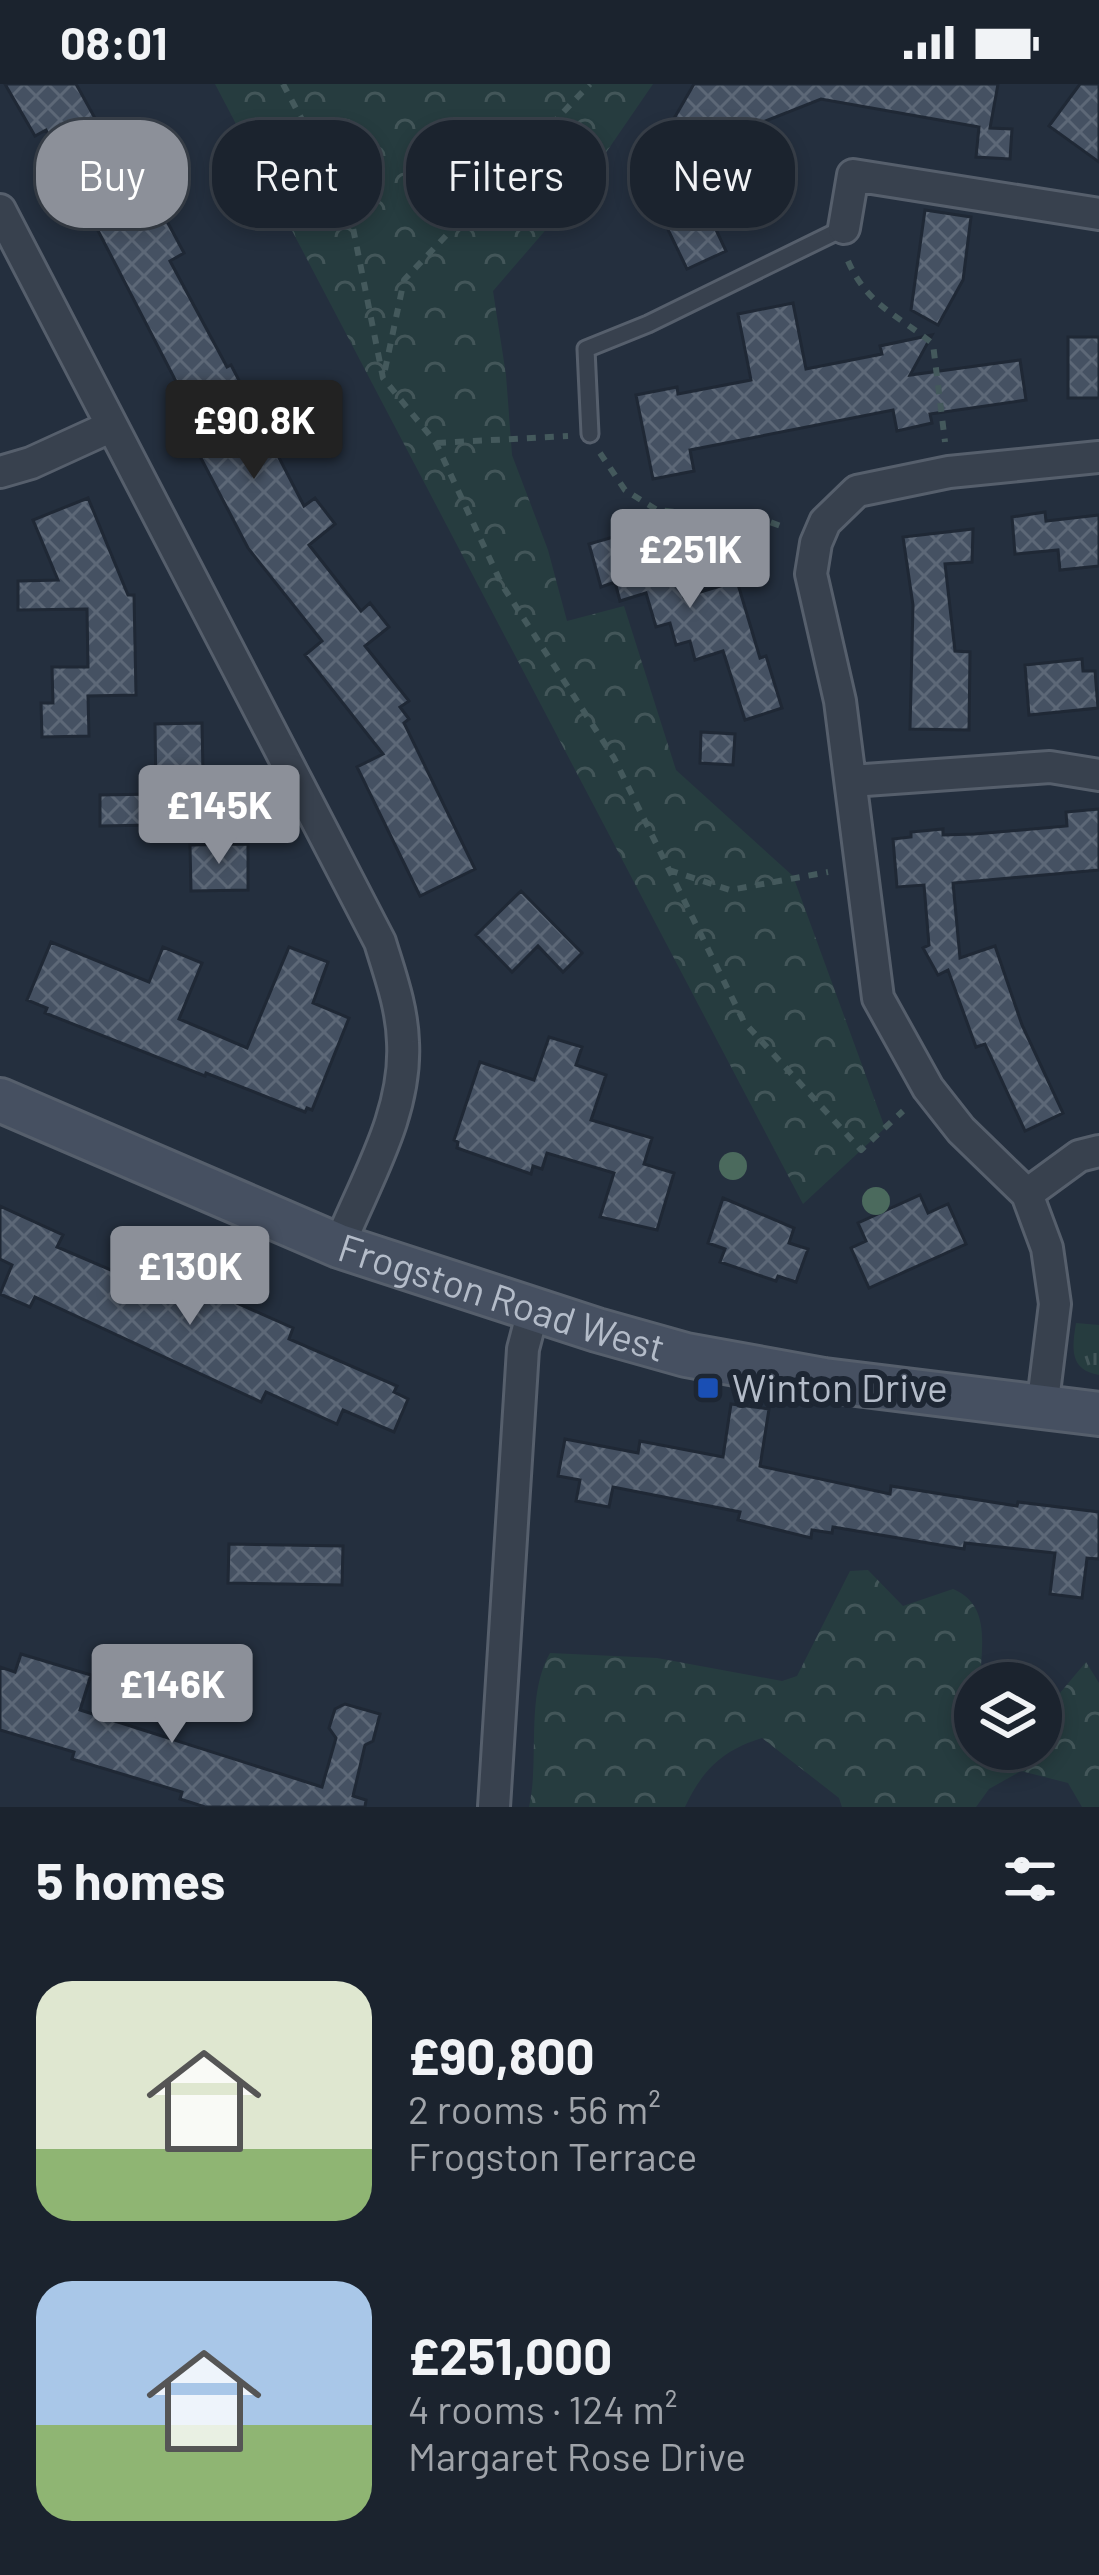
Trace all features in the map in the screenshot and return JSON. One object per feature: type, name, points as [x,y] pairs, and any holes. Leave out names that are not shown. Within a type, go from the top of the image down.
[{"type":"main road","name":"Frogston Road West","points":[[0,1100],[339,1246],[533,1311],[686,1354],[824,1380],[1099,1414]]},
{"type":"street","points":[[844,227],[853,175],[1099,214]]},
{"type":"street","points":[[0,210],[380,942],[398,1000],[404,1044],[401,1083],[392,1118],[339,1246]]},
{"type":"street","points":[[0,472],[112,427]]},
{"type":"street","points":[[1042,1409],[1055,1304],[1047,1248],[1027,1194],[961,1130],[928,1088],[878,998],[840,701],[811,574],[825,522],[857,491],[949,472],[1099,457]]},
{"type":"street","points":[[850,781],[1050,767],[1099,775]]},
{"type":"street","points":[[1027,1194],[1079,1156],[1099,1150]]},
{"type":"street","points":[[494,1807],[523,1349],[533,1311]]},
{"type":"lane","points":[[590,434],[586,349],[648,324],[844,227]]},
{"type":"path","points":[[283,84],[349,208],[383,378],[436,443],[502,585],[614,758],[744,1022],[861,1150],[928,1088]]},
{"type":"path","points":[[383,378],[404,280],[590,84]]},
{"type":"path","points":[[844,227],[847,260],[857,283],[874,303],[933,344],[940,404]]},
{"type":"path","points":[[436,443],[590,434],[625,490],[657,510],[748,514],[816,543]]},
{"type":"path","points":[[669,870],[730,890],[860,868]]},
{"type":"green space","points":[[215,84],[653,84],[606,153],[606,120],[406,120],[406,228],[547,228],[493,291],[512,455],[548,550],[567,621],[624,606],[676,770],[793,876],[885,1128],[803,1204],[291,228],[382,228],[382,120],[234,120]]},
{"type":"green space","points":[[1076,1323],[1099,1325],[1099,1375],[1077,1363]]},
{"type":"green space","points":[[868,1570],[903,1606],[953,1589],[974,1606],[982,1629],[981,1662],[954,1662],[954,1770],[1062,1770],[1062,1690],[1086,1662],[1099,1683],[1099,1807],[1082,1807],[1068,1783],[1021,1771],[989,1789],[976,1807],[842,1807],[839,1798],[762,1738],[715,1763],[685,1807],[529,1807],[535,1708],[550,1653],[657,1658],[782,1681],[797,1676],[850,1571]]},
{"type":"building","points":[[5,84],[76,84],[96,120],[36,120],[35,136]]},
{"type":"building","points":[[694,84],[998,84],[990,128],[1012,129],[1010,159],[976,157],[979,127],[821,99],[768,120],[673,120]]},
{"type":"building","points":[[1080,84],[1099,84],[1099,162],[1049,126]]},
{"type":"building","points":[[925,210],[971,217],[963,280],[938,325],[911,310]]},
{"type":"building","points":[[97,228],[171,228],[184,253],[170,261],[227,367],[231,365],[304,506],[315,498],[335,524],[309,545],[361,611],[370,603],[389,627],[365,646],[409,701],[400,707],[409,719],[404,723],[475,869],[420,896],[357,767],[383,754],[305,655],[322,641],[248,548],[169,397],[181,391]]},
{"type":"building","points":[[667,228],[715,228],[726,251],[687,269]]},
{"type":"building","points":[[793,303],[806,369],[882,354],[880,346],[932,335],[910,375],[1020,360],[1026,400],[930,414],[932,423],[897,431],[893,410],[690,450],[694,471],[653,479],[636,395],[677,387],[678,394],[751,380],[738,314]]},
{"type":"building","points":[[1068,337],[1099,337],[1099,398],[1068,398]]},
{"type":"building","points":[[88,498],[128,595],[134,595],[136,695],[88,696],[89,736],[42,737],[41,703],[53,703],[52,667],[88,667],[87,609],[18,610],[18,581],[58,580],[33,520]]},
{"type":"building","points":[[1045,512],[1046,521],[1099,515],[1099,566],[1060,570],[1058,550],[1015,554],[1012,517]]},
{"type":"building","points":[[662,523],[684,597],[737,581],[760,658],[766,656],[782,708],[745,720],[723,651],[695,660],[690,641],[676,645],[670,623],[656,627],[646,593],[620,601],[615,582],[601,587],[589,544]]},
{"type":"building","points":[[973,529],[972,562],[945,564],[955,651],[970,652],[969,730],[910,729],[913,605],[903,537]]},
{"type":"building","points":[[1082,659],[1083,671],[1095,671],[1098,708],[1029,715],[1025,665]]},
{"type":"building","points":[[202,723],[204,824],[100,826],[100,795],[156,794],[155,724]]},
{"type":"building","points":[[701,732],[735,734],[733,765],[700,763]]},
{"type":"building","points":[[1099,809],[1099,870],[953,883],[960,958],[995,946],[1022,1025],[1063,1113],[1025,1131],[985,1044],[976,1047],[948,970],[938,975],[923,948],[929,945],[924,885],[897,887],[893,839],[943,829],[943,835],[1067,826],[1066,812]]},
{"type":"building","points":[[248,844],[248,890],[191,891],[190,845]]},
{"type":"building","points":[[521,891],[582,953],[563,972],[538,946],[512,972],[476,935]]},
{"type":"building","points":[[51,942],[149,982],[163,947],[202,963],[179,1019],[247,1048],[289,947],[328,962],[313,1003],[349,1018],[312,1110],[305,1112],[205,1076],[45,1013],[47,1008],[27,1000]]},
{"type":"building","points":[[549,1037],[582,1047],[576,1065],[606,1075],[591,1120],[652,1138],[644,1164],[674,1173],[657,1230],[600,1217],[614,1173],[547,1153],[542,1169],[533,1166],[531,1174],[457,1148],[454,1140],[480,1062],[534,1080]]},
{"type":"building","points":[[920,1195],[928,1213],[948,1204],[966,1244],[869,1288],[851,1248],[866,1241],[858,1223]]},
{"type":"building","points":[[723,1198],[794,1228],[789,1243],[808,1249],[796,1282],[778,1276],[776,1281],[720,1262],[725,1249],[708,1243]]},
{"type":"building","points":[[0,1206],[63,1235],[57,1247],[113,1271],[119,1258],[182,1287],[185,1280],[293,1328],[289,1339],[397,1386],[394,1392],[408,1399],[394,1432],[343,1410],[337,1424],[266,1392],[261,1402],[35,1297],[30,1307],[0,1294],[12,1265],[0,1259]]},
{"type":"building","points":[[731,1404],[769,1409],[760,1466],[890,1494],[891,1486],[1017,1506],[1018,1502],[1099,1512],[1099,1559],[1087,1558],[1082,1598],[1050,1594],[1055,1553],[965,1543],[964,1549],[833,1527],[832,1533],[812,1530],[811,1538],[738,1520],[740,1512],[613,1487],[609,1507],[576,1501],[580,1480],[558,1476],[565,1439],[638,1453],[640,1441],[723,1457]]},
{"type":"building","points":[[229,1544],[343,1546],[342,1585],[228,1583]]},
{"type":"building","points":[[21,1654],[91,1675],[80,1710],[322,1787],[336,1738],[329,1728],[335,1709],[345,1704],[380,1714],[373,1741],[365,1745],[353,1796],[366,1800],[365,1807],[205,1807],[180,1799],[182,1792],[72,1759],[74,1752],[0,1730],[0,1667],[15,1672]]},
{"type":"place","name":"Winton Drive","points":[[708,1388]]}]
